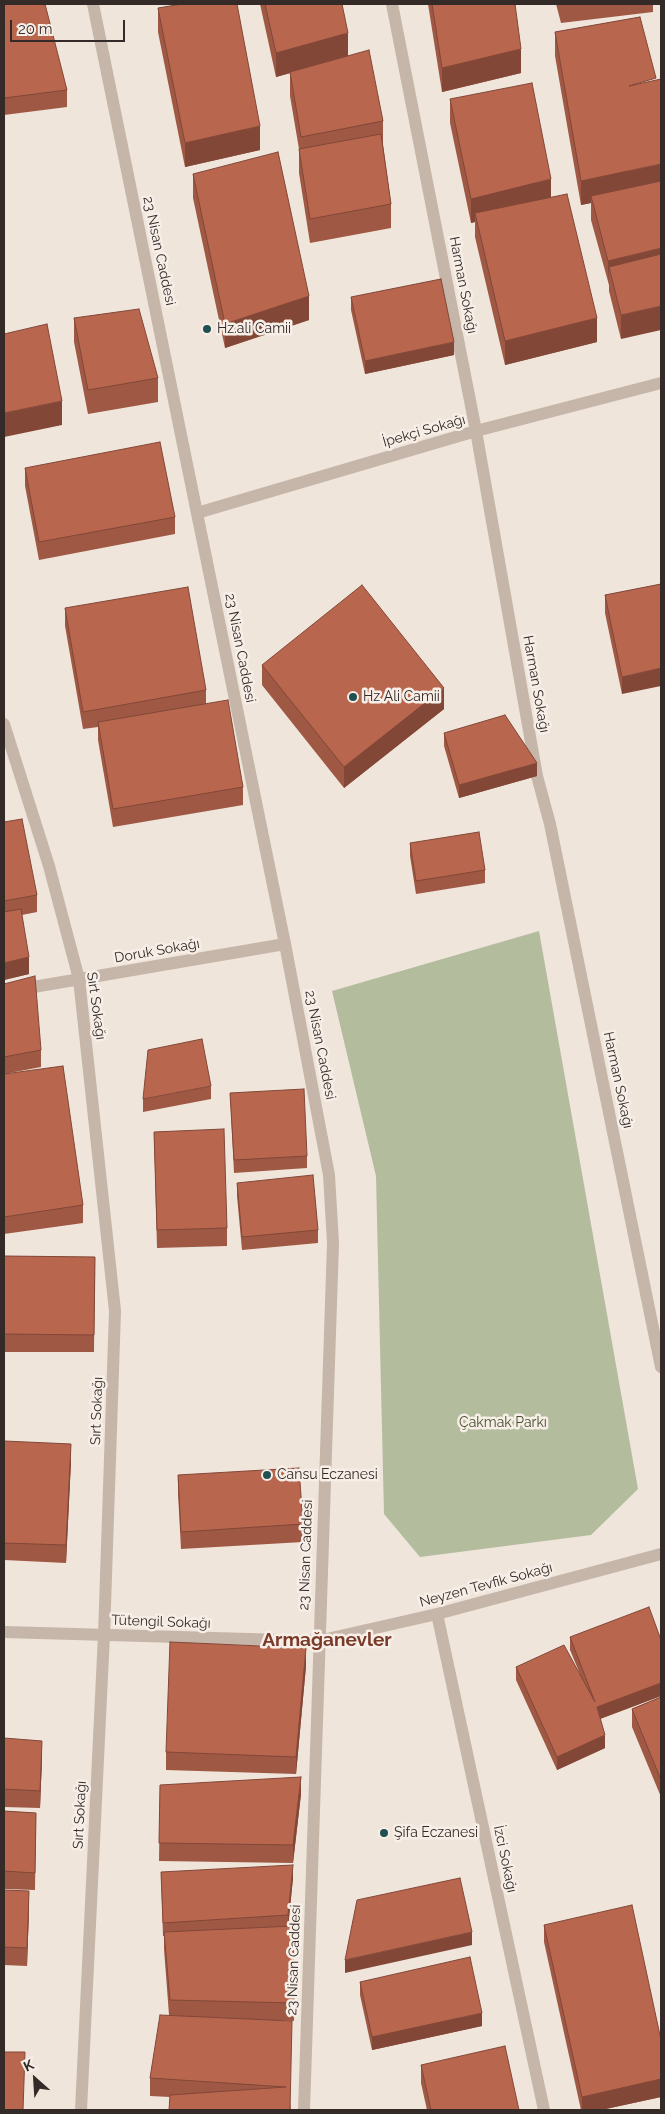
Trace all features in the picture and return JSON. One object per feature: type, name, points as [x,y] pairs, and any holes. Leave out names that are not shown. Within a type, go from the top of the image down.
[{"type":"street","name":"23 Nisan Caddesi","points":[[93,4],[285,944],[330,1175],[333,1243],[318,1641],[304,2110]]},
{"type":"street","name":"Harman Sokağı","points":[[392,4],[476,431],[537,776],[550,824],[661,1367]]},
{"type":"street","name":"İpekçi Sokağı","points":[[197,513],[476,431],[661,384]]},
{"type":"street","name":"Sırt Sokağı","points":[[4,724],[49,866],[79,979],[115,1311],[104,1635],[80,2110]]},
{"type":"street","name":"Doruk Sokağı","points":[[4,992],[285,944]]},
{"type":"street","name":"Neyzen Tevfik Sokağı","points":[[318,1641],[437,1614],[661,1554]]},
{"type":"street","name":"İzci Sokağı","points":[[437,1614],[544,2110]]},
{"type":"street","name":"Tütengil Sokağı","points":[[4,1632],[318,1641]]},
{"type":"green space","name":"Çakmak Parkı","points":[[539,931],[638,1489],[591,1535],[420,1557],[384,1514],[376,1176],[332,991]]},
{"type":"building","points":[[4,4],[45,4],[67,90],[4,98]]},
{"type":"building","points":[[182,4],[237,4],[260,126],[185,143],[158,8]]},
{"type":"building","points":[[265,4],[342,4],[348,33],[276,53]]},
{"type":"building","points":[[432,4],[515,4],[521,49],[442,68]]},
{"type":"building","points":[[640,17],[656,78],[629,86],[661,79],[661,164],[581,181],[555,32]]},
{"type":"building","points":[[369,50],[383,121],[301,137],[290,72]]},
{"type":"building","points":[[532,83],[551,179],[471,199],[450,99]]},
{"type":"building","points":[[381,134],[391,204],[310,219],[299,149]]},
{"type":"building","points":[[278,152],[309,296],[225,324],[193,174]]},
{"type":"building","points":[[661,181],[661,248],[608,261],[591,196]]},
{"type":"building","points":[[567,194],[597,318],[505,341],[475,213]]},
{"type":"building","points":[[661,254],[661,306],[621,315],[609,267]]},
{"type":"building","points":[[441,279],[454,342],[365,361],[351,297]]},
{"type":"building","points":[[139,309],[158,378],[88,390],[74,318]]},
{"type":"building","points":[[47,324],[62,401],[4,413],[4,334]]},
{"type":"building","points":[[160,442],[175,517],[39,542],[25,468]]},
{"type":"building","points":[[661,584],[661,668],[622,677],[605,595]]},
{"type":"building","name":"Hz Ali Camii","points":[[362,585],[444,688],[344,767],[262,665]]},
{"type":"building","points":[[188,587],[206,690],[83,712],[65,608]]},
{"type":"building","points":[[228,700],[243,787],[113,809],[98,722]]},
{"type":"building","points":[[505,715],[537,763],[459,785],[444,733]]},
{"type":"building","points":[[22,819],[37,895],[4,901],[4,822]]},
{"type":"building","points":[[479,832],[485,870],[416,881],[410,843]]},
{"type":"building","points":[[21,909],[29,957],[4,963],[4,912]]},
{"type":"building","points":[[35,976],[41,1050],[4,1057],[4,984]]},
{"type":"building","points":[[202,1039],[211,1086],[143,1099],[148,1050]]},
{"type":"building","points":[[63,1066],[83,1205],[4,1217],[4,1074]]},
{"type":"building","points":[[304,1089],[307,1156],[234,1160],[230,1093]]},
{"type":"building","points":[[224,1129],[227,1228],[157,1230],[154,1132]]},
{"type":"building","points":[[313,1175],[318,1230],[242,1237],[237,1183]]},
{"type":"building","points":[[4,1256],[95,1257],[94,1335],[4,1334]]},
{"type":"building","points":[[4,1441],[71,1444],[66,1545],[4,1543]]},
{"type":"building","points":[[299,1468],[303,1524],[181,1532],[178,1475]]},
{"type":"building","points":[[649,1607],[661,1640],[661,1683],[597,1707],[605,1735],[557,1757],[516,1667],[564,1645],[595,1702],[570,1637]]},
{"type":"building","points":[[170,1642],[306,1648],[296,1757],[166,1752]]},
{"type":"building","points":[[661,1697],[661,1780],[632,1709]]},
{"type":"building","points":[[4,1738],[42,1741],[40,1791],[4,1789]]},
{"type":"building","points":[[301,1777],[293,1845],[159,1843],[160,1785]]},
{"type":"building","points":[[4,1811],[36,1813],[35,1873],[4,1871]]},
{"type":"building","points":[[293,1865],[288,1915],[163,1923],[161,1872]]},
{"type":"building","points":[[460,1878],[472,1932],[345,1960],[357,1900]]},
{"type":"building","points":[[4,1890],[29,1891],[27,1948],[4,1947]]},
{"type":"building","points":[[632,1905],[661,2040],[661,2079],[582,2097],[544,1925]]},
{"type":"building","points":[[293,1926],[294,2003],[170,2000],[164,1932]]},
{"type":"building","points":[[470,1957],[482,2013],[372,2037],[360,1982]]},
{"type":"building","points":[[160,2015],[292,2021],[290,2110],[169,2110],[170,2095],[286,2087],[150,2078]]},
{"type":"building","points":[[505,2046],[519,2110],[431,2110],[421,2065]]},
{"type":"building","points":[[4,2052],[25,2052],[23,2110],[4,2110]]},
{"type":"place","name":"Hz.ali Camii","points":[[207,329]]},
{"type":"place","name":"Hz Ali Camii","points":[[353,697]]},
{"type":"place","name":"Cansu Eczanesi","points":[[267,1475]]},
{"type":"place","name":"Şifa Eczanesi","points":[[384,1833]]},
{"type":"district","name":"Armağanevler","points":[[327,1640]]}]
